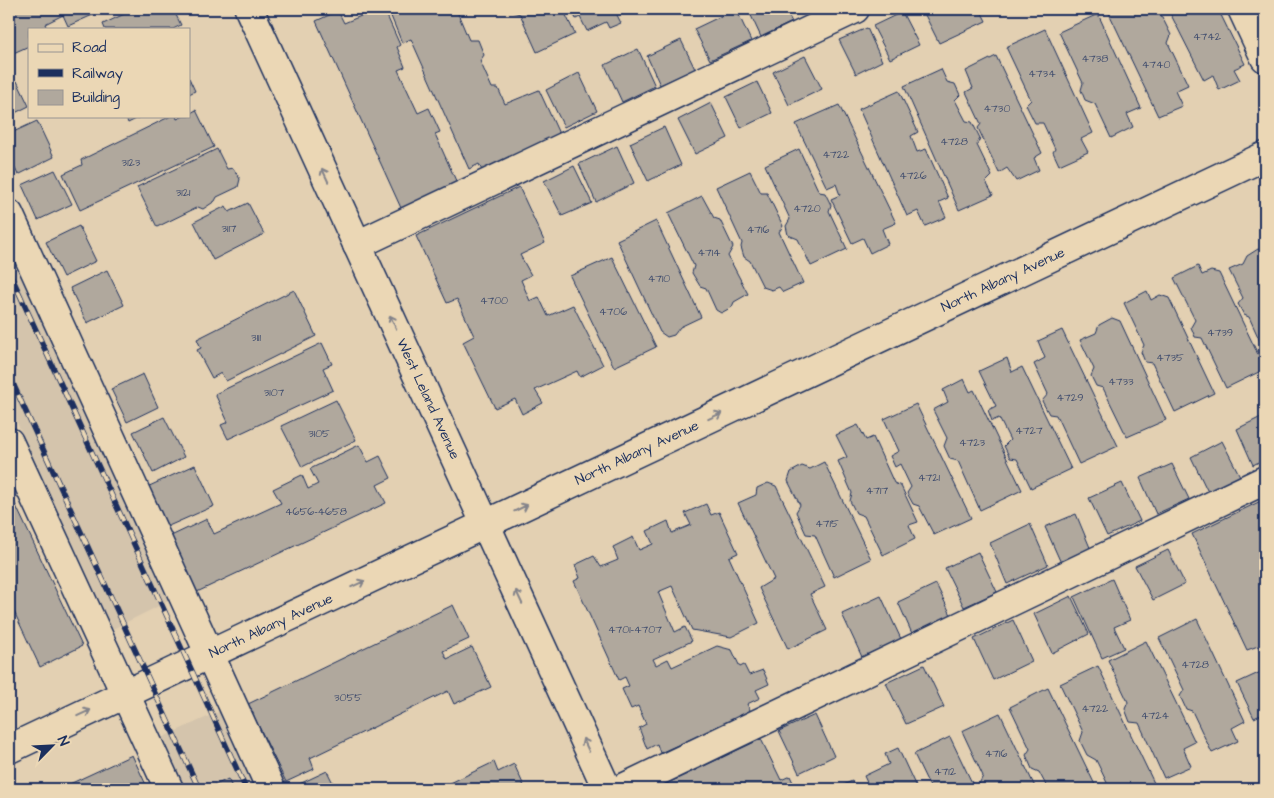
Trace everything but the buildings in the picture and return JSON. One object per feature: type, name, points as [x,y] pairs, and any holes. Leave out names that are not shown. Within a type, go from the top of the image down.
[{"type":"street","name":"West Leland Avenue","points":[[248,9],[607,789]]},
{"type":"street","points":[[357,245],[856,9]]},
{"type":"street","points":[[1242,9],[1265,58]]},
{"type":"street","name":"North Albany Avenue","points":[[9,749],[1265,156]]},
{"type":"street","points":[[9,214],[271,789]]},
{"type":"street","points":[[9,442],[169,789]]},
{"type":"street","points":[[621,789],[1265,480]]},
{"type":"shaded area","points":[[9,235],[175,598],[111,630],[9,405]]},
{"type":"shaded area","points":[[225,709],[262,789],[184,789],[161,738]]},
{"type":"railway","points":[[9,271],[246,789]]},
{"type":"railway","points":[[9,375],[199,789]]}]
